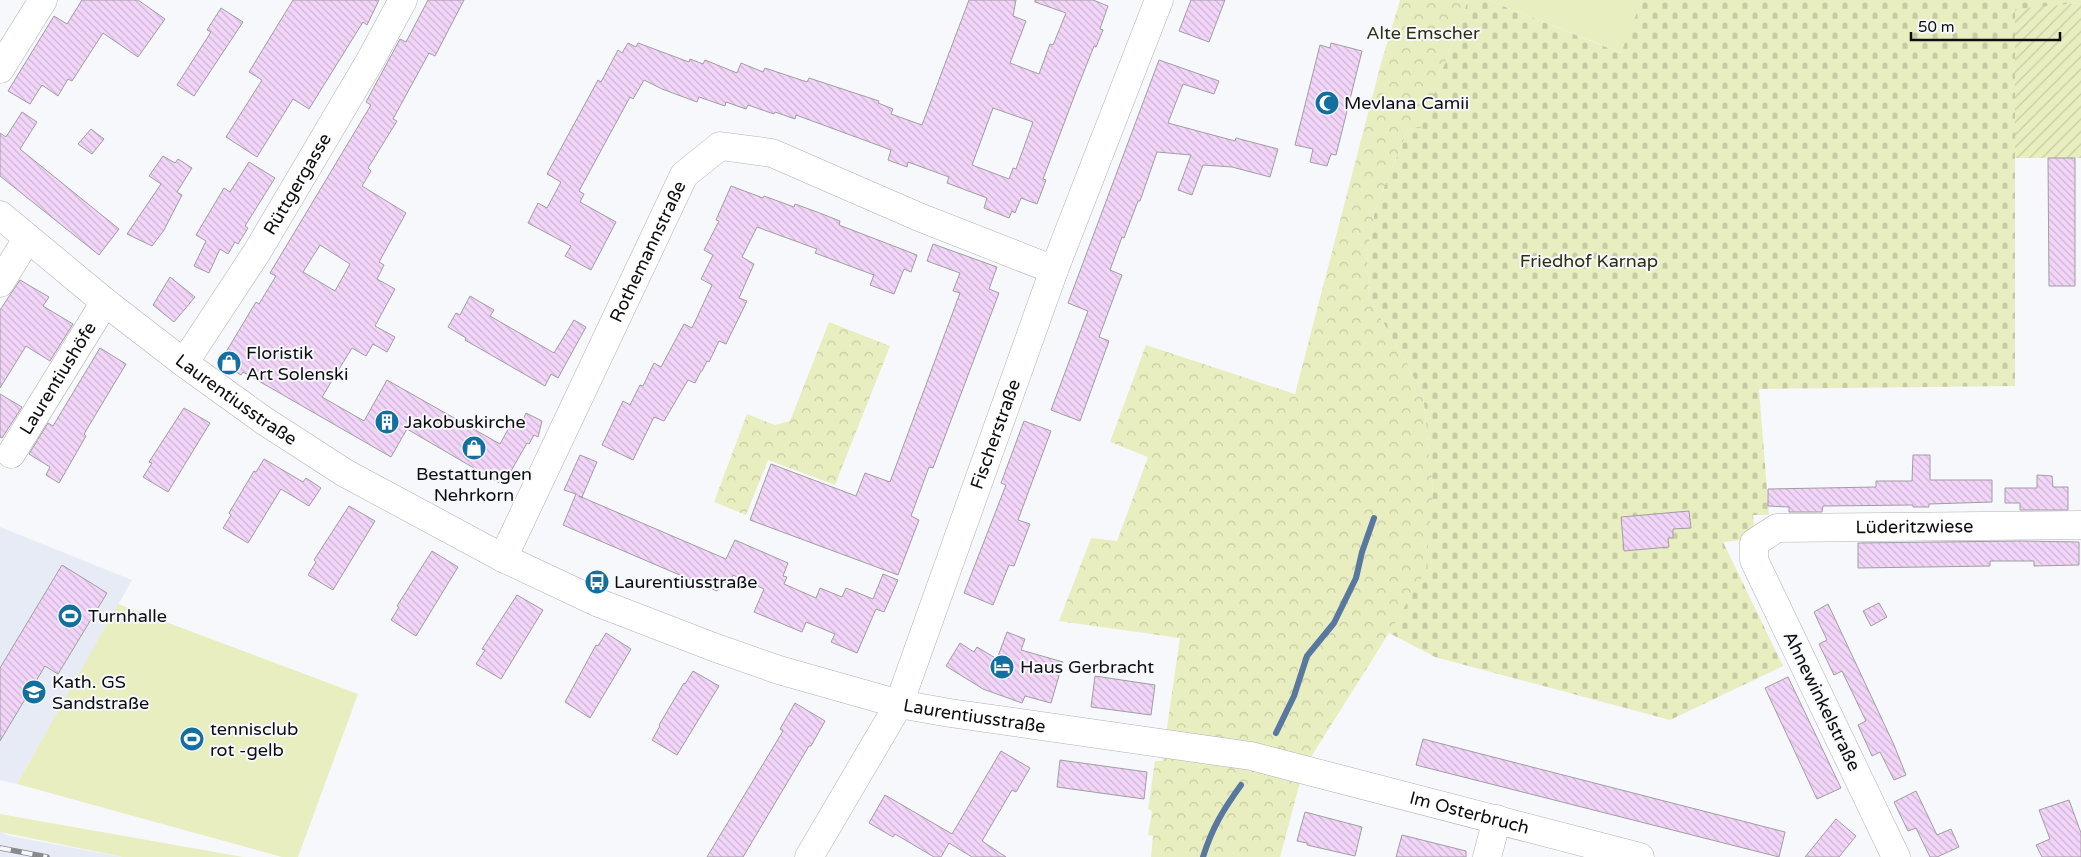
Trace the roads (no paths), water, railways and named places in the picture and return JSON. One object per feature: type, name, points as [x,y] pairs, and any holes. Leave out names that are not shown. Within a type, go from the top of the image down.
[{"type":"street","points":[[0,69],[44,0]]},
{"type":"street","name":"Rüttgergasse","points":[[184,363],[257,252],[370,61],[403,0]]},
{"type":"street","name":"Fischerstraße","points":[[809,857],[900,704],[1054,270],[1159,0]]},
{"type":"street","name":"Rothemannstraße","points":[[503,558],[684,175],[720,146],[772,153],[919,217],[1054,270]]},
{"type":"street","name":"Laurentiusstraße","points":[[0,215],[105,302],[184,363],[263,420],[345,473],[503,558],[599,603],[779,670],[900,704],[950,713],[1242,754],[1300,768]]},
{"type":"street","points":[[0,283],[27,239]]},
{"type":"street","name":"Laurentiushöfe","points":[[11,454],[105,302]]},
{"type":"street","name":"Lüderitzwiese","points":[[1754,543],[1777,528],[2081,525]]},
{"type":"street","name":"Ahnewinkelstraße","points":[[1754,543],[1754,560],[1896,857]]},
{"type":"street","name":"Im Osterbruch","points":[[1300,768],[1640,857]]},
{"type":"street","points":[[1487,857],[1497,819]]},
{"type":"waterway","name":"Alte Emscher","points":[[1276,733],[1294,696],[1307,656],[1334,623],[1356,578],[1362,552],[1374,518]]},
{"type":"waterway","name":"Alte Emscher","points":[[1203,857],[1219,819],[1241,785]]},
{"type":"railway","points":[[0,848],[47,857]]},
{"type":"place","name":"Mevlana Camii","points":[[1327,103]]},
{"type":"place","name":"Floristik Art Solenski","points":[[229,363]]},
{"type":"place","name":"Jakobuskirche","points":[[387,422]]},
{"type":"place","name":"Bestattungen Nehrkorn","points":[[474,448]]},
{"type":"place","name":"Laurentiusstraße","points":[[597,582]]},
{"type":"place","name":"Turnhalle","points":[[70,616]]},
{"type":"place","name":"Haus Gerbracht","points":[[1002,667]]},
{"type":"place","name":"Kath. GS Sandstraße","points":[[34,692]]},
{"type":"place","name":"tennisclub rot -gelb","points":[[192,739]]},
{"type":"park label","name":"Friedhof Karnap","points":[[1589,261]]}]
